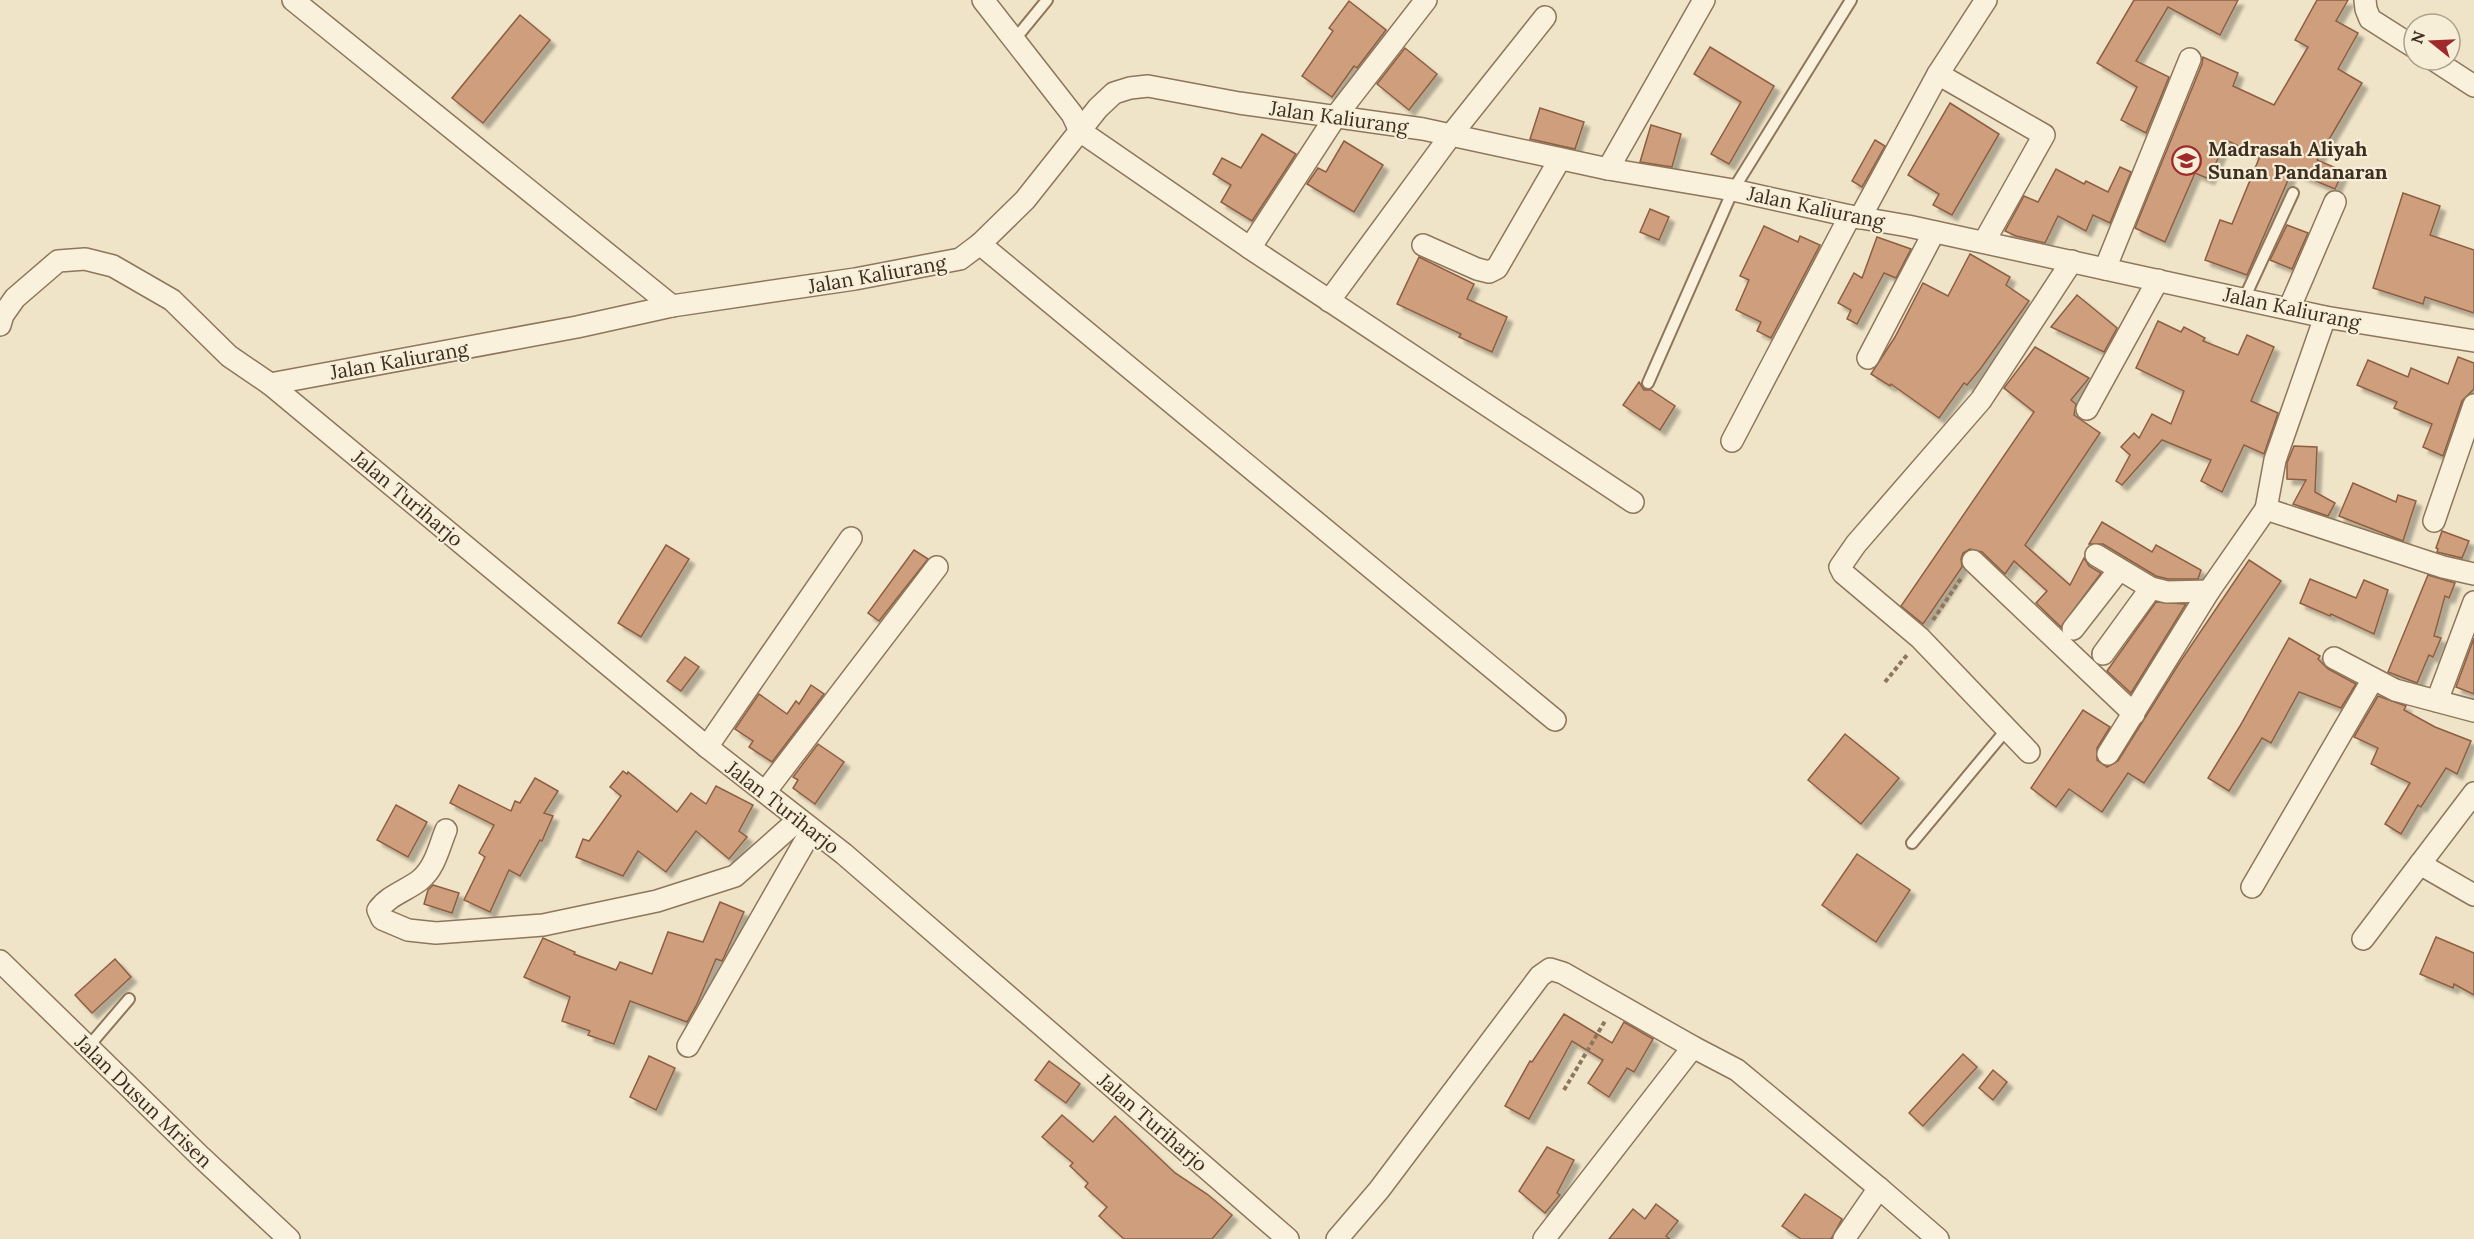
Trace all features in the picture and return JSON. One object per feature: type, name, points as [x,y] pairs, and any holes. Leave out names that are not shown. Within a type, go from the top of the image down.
[{"type":"street","points":[[293,0],[672,306]]},
{"type":"street","points":[[983,0],[1072,114],[1080,131],[1250,248],[1633,502]]},
{"type":"street","points":[[1250,248],[1336,116],[1426,0]]},
{"type":"street","points":[[1608,169],[1704,0]]},
{"type":"street","points":[[1732,441],[1855,217],[1938,74],[1986,0]]},
{"type":"street","points":[[2365,0],[2370,19],[2402,39]]},
{"type":"street","points":[[1329,301],[1451,135],[1545,17]]},
{"type":"street","points":[[2105,269],[2190,59]]},
{"type":"street","points":[[2452,72],[2474,86]]},
{"type":"street","points":[[1938,74],[2044,135],[1984,242]]},
{"type":"street","name":"Jalan Kaliurang","points":[[270,384],[577,327],[672,306],[941,264],[960,259],[980,244],[1025,200],[1080,131],[1114,93],[1148,86],[1239,103],[1451,135],[1608,169],[1733,189],[2325,317],[2474,341]]},
{"type":"street","points":[[1423,245],[1477,269],[1489,272],[1497,268],[1560,159]]},
{"type":"street","points":[[2289,309],[2335,202]]},
{"type":"street","points":[[1868,358],[1934,232]]},
{"type":"street","points":[[980,244],[1555,720]]},
{"type":"street","name":"Jalan Turiharjo","points":[[0,325],[3,315],[15,298],[58,261],[85,259],[113,266],[172,300],[229,356],[270,384],[707,747],[844,854],[1288,1239]]},
{"type":"street","points":[[2029,752],[1920,638],[1843,573],[1840,567],[1856,544],[1981,400],[2072,261]]},
{"type":"street","points":[[2087,409],[2158,280]]},
{"type":"street","points":[[2108,754],[2209,591],[2266,509],[2276,460],[2325,317]]},
{"type":"street","points":[[2434,521],[2474,405]]},
{"type":"street","points":[[2266,509],[2444,567],[2474,574]]},
{"type":"street","points":[[707,747],[851,538]]},
{"type":"street","points":[[2096,555],[2151,588],[2168,592],[2209,591]]},
{"type":"street","points":[[1973,561],[2134,714]]},
{"type":"street","points":[[765,792],[937,567]]},
{"type":"street","points":[[2073,629],[2119,570]]},
{"type":"street","points":[[2103,654],[2151,588]]},
{"type":"street","points":[[2437,701],[2474,602]]},
{"type":"street","points":[[2334,658],[2395,690],[2474,711]]},
{"type":"street","points":[[2252,887],[2373,679]]},
{"type":"street","points":[[2363,939],[2474,793]]},
{"type":"street","points":[[446,830],[432,868],[420,880],[385,900],[378,910],[381,919],[408,930],[436,933],[543,925],[657,901],[735,876],[805,825]]},
{"type":"street","points":[[688,1046],[805,825]]},
{"type":"street","points":[[2420,864],[2474,895]]},
{"type":"street","name":"Jalan Dusun Mrisen","points":[[0,962],[289,1239]]},
{"type":"street","points":[[1337,1239],[1378,1190],[1540,976],[1554,969],[1737,1070],[1938,1239]]},
{"type":"street","points":[[1544,1239],[1693,1047]]},
{"type":"street","points":[[1844,1239],[1880,1188]]},
{"type":"lane","points":[[1015,39],[1047,0]]},
{"type":"lane","points":[[1648,383],[1733,189],[1851,0]]},
{"type":"lane","points":[[2244,299],[2293,193]]},
{"type":"lane","points":[[1912,843],[2007,729]]},
{"type":"lane","points":[[88,1047],[129,999]]},
{"type":"path","points":[[1885,682],[1920,638],[1973,561]]},
{"type":"path","points":[[1564,1090],[1616,1002]]},
{"type":"building","points":[[2134,0],[2238,0],[2220,35],[2168,7],[2136,61],[2169,77],[2146,133],[2121,120],[2137,87],[2097,63]]},
{"type":"building","points":[[2317,0],[2348,0],[2336,21],[2358,33],[2338,69],[2362,83],[2317,160],[2343,171],[2335,189],[2292,171],[2247,275],[2205,260],[2220,220],[2232,224],[2260,156],[2226,140],[2209,179],[2195,173],[2165,242],[2135,228],[2203,57],[2238,73],[2233,86],[2274,105],[2308,47],[2295,40]]},
{"type":"building","points":[[1349,1],[1386,30],[1357,68],[1354,66],[1332,97],[1302,76],[1333,31],[1329,28]]},
{"type":"building","points":[[520,15],[550,40],[483,123],[452,98]]},
{"type":"building","points":[[1710,47],[1774,86],[1729,164],[1711,154],[1741,102],[1694,74]]},
{"type":"building","points":[[1405,48],[1437,74],[1409,110],[1377,84]]},
{"type":"building","points":[[1950,103],[1999,134],[1952,215],[1933,205],[1939,194],[1908,175]]},
{"type":"building","points":[[1540,108],[1584,122],[1575,149],[1530,139]]},
{"type":"building","points":[[1651,125],[1681,134],[1672,167],[1640,162]]},
{"type":"building","points":[[1262,134],[1296,154],[1252,221],[1221,202],[1231,185],[1213,174],[1222,158],[1241,168]]},
{"type":"building","points":[[1875,140],[1885,146],[1862,187],[1852,181]]},
{"type":"building","points":[[1344,141],[1383,165],[1354,212],[1307,184],[1318,168],[1326,172]]},
{"type":"building","points":[[2120,167],[2131,172],[2110,223],[2093,215],[2086,231],[2058,216],[2045,243],[2005,231],[2024,196],[2038,202],[2056,169],[2084,184],[2086,181],[2108,192]]},
{"type":"building","points":[[2403,193],[2440,206],[2430,235],[2474,250],[2474,313],[2425,297],[2423,304],[2373,288]]},
{"type":"building","points":[[1650,209],[1669,217],[1659,240],[1640,232]]},
{"type":"building","points":[[2287,225],[2308,233],[2292,269],[2270,260]]},
{"type":"building","points":[[1764,226],[1798,242],[1800,236],[1820,245],[1771,338],[1757,331],[1761,322],[1736,310],[1749,280],[1740,276]]},
{"type":"building","points":[[1877,237],[1911,249],[1896,278],[1884,273],[1857,324],[1847,319],[1851,310],[1838,303],[1854,273],[1862,278]]},
{"type":"building","points":[[1970,254],[2010,277],[2006,285],[2029,301],[1981,368],[1967,385],[1964,383],[1939,418],[1891,384],[1890,386],[1871,374],[1895,337],[1923,283],[1948,296]]},
{"type":"building","points":[[1419,257],[1474,284],[1467,299],[1507,317],[1492,352],[1459,337],[1461,334],[1397,304]]},
{"type":"building","points":[[2077,295],[2117,328],[2104,352],[2051,327]]},
{"type":"building","points":[[2158,321],[2181,332],[2184,327],[2205,338],[2203,341],[2238,355],[2247,335],[2274,347],[2251,401],[2278,413],[2264,454],[2244,445],[2222,492],[2201,481],[2211,460],[2162,440],[2122,485],[2116,481],[2130,455],[2121,447],[2134,433],[2139,438],[2152,414],[2171,424],[2184,391],[2136,368]]},
{"type":"building","points":[[2035,347],[2089,378],[2071,400],[2076,404],[2074,415],[2100,433],[2025,545],[2070,585],[2084,558],[2089,566],[2101,573],[2061,627],[2036,603],[2047,591],[2014,561],[2005,574],[1982,552],[1970,549],[1963,553],[1962,567],[1923,624],[1901,606],[2034,412],[2004,388]]},
{"type":"building","points":[[2458,357],[2474,363],[2474,389],[2462,401],[2443,456],[2423,447],[2432,424],[2394,408],[2397,402],[2357,385],[2368,360],[2408,377],[2411,368],[2448,384]]},
{"type":"building","points":[[1639,382],[1644,390],[1651,390],[1675,406],[1660,430],[1623,405]]},
{"type":"building","points":[[2294,446],[2317,447],[2315,492],[2335,503],[2328,516],[2293,504],[2306,480],[2287,479],[2287,463]]},
{"type":"building","points":[[2353,483],[2396,502],[2398,495],[2416,501],[2403,541],[2339,516]]},
{"type":"building","points":[[2102,522],[2152,552],[2156,545],[2201,570],[2198,579],[2168,579],[2156,576],[2103,544],[2089,544]]},
{"type":"building","points":[[2442,531],[2469,541],[2462,558],[2437,552],[2436,548]]},
{"type":"building","points":[[666,545],[689,559],[641,637],[618,623]]},
{"type":"building","points":[[914,550],[928,559],[879,621],[868,613]]},
{"type":"building","points":[[2249,560],[2281,581],[2144,783],[2128,773],[2102,812],[2069,789],[2056,807],[2031,788],[2083,710],[2110,727],[2097,748],[2097,760],[2107,767],[2118,761],[2180,662]]},
{"type":"building","points":[[2428,575],[2455,583],[2449,598],[2445,596],[2434,636],[2441,638],[2433,657],[2429,655],[2417,683],[2388,672]]},
{"type":"building","points":[[2310,579],[2356,598],[2364,580],[2388,590],[2374,634],[2331,614],[2330,616],[2300,603]]},
{"type":"building","points":[[2156,602],[2186,604],[2131,693],[2107,671]]},
{"type":"building","points":[[2289,638],[2320,656],[2318,659],[2328,669],[2356,684],[2341,708],[2299,692],[2271,743],[2262,738],[2229,791],[2208,778]]},
{"type":"building","points":[[2474,638],[2474,694],[2456,687]]},
{"type":"building","points":[[685,657],[699,667],[681,691],[667,681]]},
{"type":"building","points":[[811,685],[824,694],[772,762],[749,747],[753,741],[735,729],[759,694],[787,714],[796,701],[799,704]]},
{"type":"building","points":[[2378,696],[2406,706],[2404,710],[2435,727],[2471,741],[2457,774],[2446,768],[2421,807],[2418,805],[2401,834],[2385,824],[2410,783],[2371,764],[2378,748],[2354,737]]},
{"type":"building","points":[[1845,734],[1899,778],[1861,824],[1808,780]]},
{"type":"building","points":[[818,744],[844,762],[815,804],[793,788],[798,780],[793,777]]},
{"type":"building","points":[[623,771],[627,774],[628,772],[677,812],[691,793],[706,804],[716,786],[753,805],[739,831],[747,837],[729,859],[696,831],[666,872],[638,851],[623,876],[576,857],[583,839],[589,841],[621,796],[610,787]]},
{"type":"building","points":[[535,778],[558,791],[544,813],[553,816],[542,841],[540,840],[520,876],[509,870],[490,912],[464,900],[485,857],[479,853],[494,825],[450,803],[459,785],[511,811],[515,801],[520,803]]},
{"type":"building","points":[[396,805],[427,822],[408,857],[377,840]]},
{"type":"building","points":[[1857,854],[1910,890],[1876,942],[1822,905]]},
{"type":"building","points":[[433,885],[459,893],[452,913],[424,904],[428,890]]},
{"type":"building","points":[[720,902],[744,912],[722,961],[716,959],[687,1022],[630,1001],[614,1044],[588,1035],[590,1031],[562,1021],[570,997],[524,977],[543,938],[575,952],[574,954],[616,970],[620,962],[652,974],[668,932],[703,942]]},
{"type":"building","points":[[2436,937],[2474,953],[2474,995],[2454,984],[2453,988],[2420,974]]},
{"type":"building","points":[[115,959],[131,977],[92,1013],[75,995]]},
{"type":"building","points":[[1564,1014],[1612,1043],[1624,1022],[1653,1039],[1634,1072],[1627,1068],[1609,1097],[1588,1083],[1603,1060],[1572,1041],[1529,1119],[1505,1106],[1530,1061],[1532,1062]]},
{"type":"building","points":[[1963,1054],[1977,1067],[1923,1126],[1909,1113]]},
{"type":"building","points":[[649,1056],[675,1068],[656,1110],[630,1097]]},
{"type":"building","points":[[1049,1061],[1080,1084],[1066,1103],[1035,1080]]},
{"type":"building","points":[[1993,1070],[2007,1082],[1993,1100],[1979,1088]]},
{"type":"building","points":[[1062,1115],[1093,1142],[1115,1116],[1175,1173],[1207,1194],[1232,1215],[1212,1239],[1124,1239],[1099,1216],[1107,1207],[1085,1187],[1088,1183],[1070,1166],[1073,1163],[1042,1137]]},
{"type":"building","points":[[1547,1147],[1574,1160],[1557,1193],[1560,1195],[1545,1213],[1519,1191]]},
{"type":"building","points":[[1805,1194],[1842,1219],[1831,1239],[1801,1239],[1782,1226]]},
{"type":"building","points":[[1656,1204],[1678,1221],[1666,1236],[1670,1239],[1609,1239],[1633,1209],[1645,1219]]},
{"type":"place","name":"Madrasah Aliyah Sunan Pandanaran","points":[[2187,160]]}]
